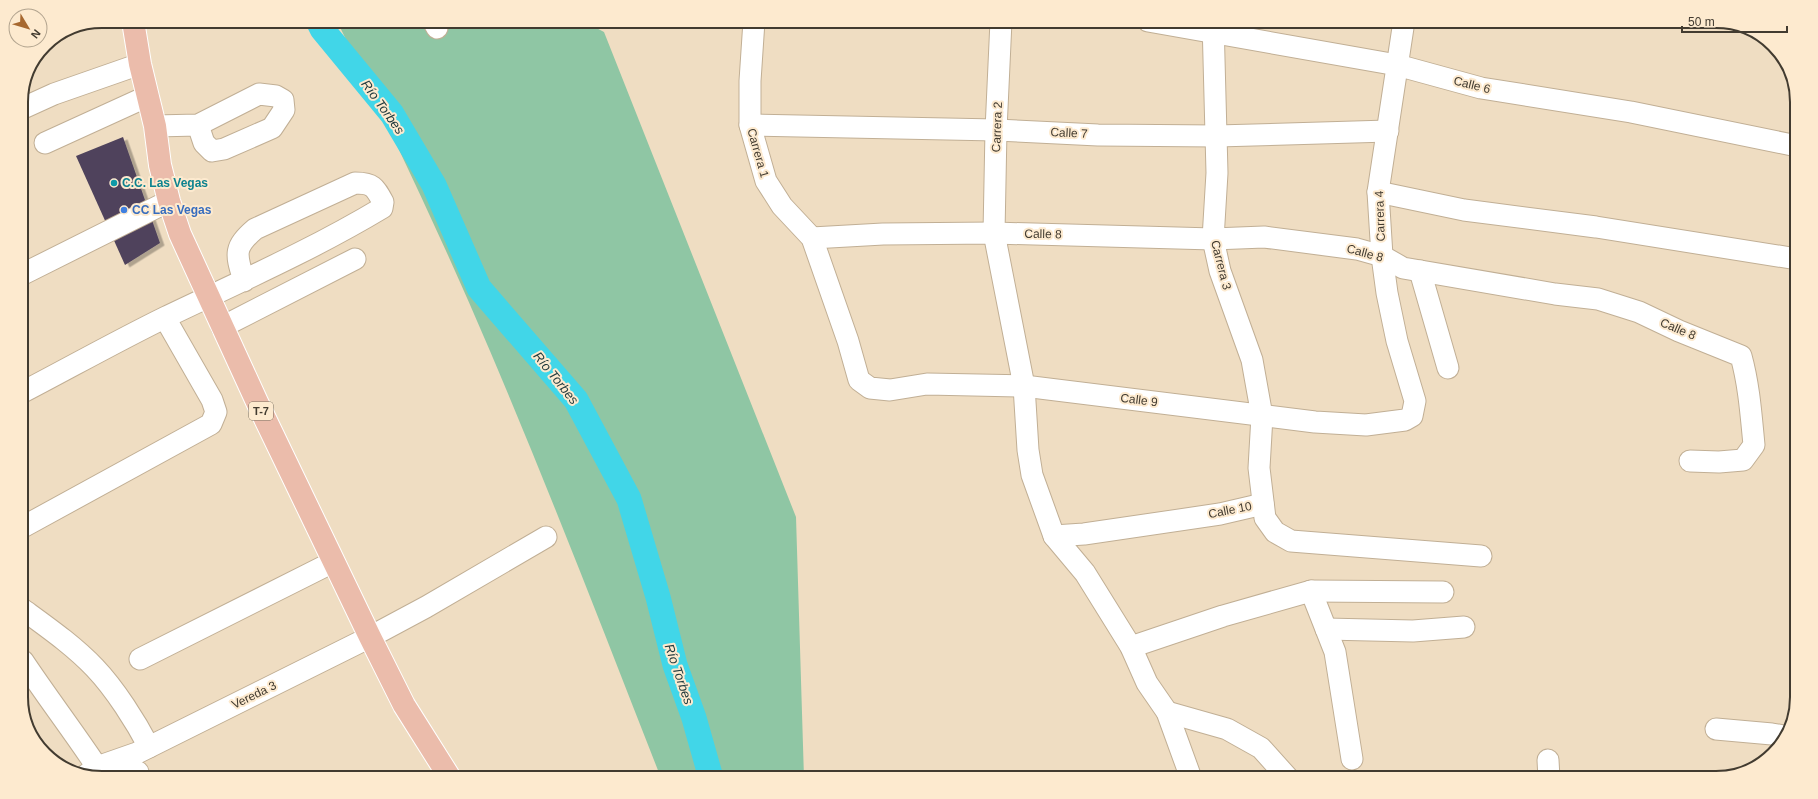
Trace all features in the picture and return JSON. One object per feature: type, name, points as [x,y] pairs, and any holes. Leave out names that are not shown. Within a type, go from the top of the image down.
[{"type":"main road","name":"T-7","points":[[134,28],[140,64],[155,126],[160,165],[169,201],[180,234],[222,327],[370,637],[404,705],[446,771]]},
{"type":"street","name":"Carrera 1","points":[[754,28],[750,81],[750,126],[766,181],[782,206],[812,238],[860,380]]},
{"type":"street","name":"Carrera 2","points":[[1001,28],[996,130],[994,233],[1024,386],[1028,450],[1032,475],[1054,536]]},
{"type":"street","name":"Carrera 3","points":[[1213,28],[1217,173],[1213,238],[1220,271],[1252,360],[1262,416],[1259,468],[1263,504]]},
{"type":"street","name":"Calle 6","points":[[1222,28],[1397,65],[1481,88],[1630,112],[1790,145]]},
{"type":"street","name":"Carrera 4","points":[[1403,28],[1378,192],[1382,256],[1387,293],[1397,341],[1415,401],[1414,409]]},
{"type":"street","points":[[28,106],[54,94],[140,64]]},
{"type":"street","points":[[45,143],[148,96]]},
{"type":"street","points":[[155,126],[198,125]]},
{"type":"street","name":"Calle 7","points":[[750,126],[996,130],[1098,135],[1216,136],[1388,131]]},
{"type":"street","points":[[28,389],[165,318],[244,280],[326,240],[382,208],[383,202],[376,189],[368,183],[355,183],[255,229],[241,241],[238,250],[238,262],[244,280]]},
{"type":"street","points":[[1378,192],[1464,210],[1596,227],[1790,258]]},
{"type":"street","points":[[28,272],[169,201]]},
{"type":"street","name":"Calle 8","points":[[812,238],[883,234],[994,233],[1213,238],[1264,237],[1357,249],[1382,256],[1403,268],[1555,294],[1598,299],[1639,312],[1679,331],[1741,356],[1747,376],[1754,444],[1743,460],[1719,462],[1690,461]]},
{"type":"street","points":[[222,327],[355,259]]},
{"type":"street","points":[[1420,271],[1448,368]]},
{"type":"street","points":[[28,524],[211,424],[216,412],[212,400],[165,318]]},
{"type":"street","name":"Calle 9","points":[[860,380],[870,388],[890,390],[927,384],[1024,386],[1262,416],[1315,422],[1366,425],[1405,420],[1412,416],[1414,409]]},
{"type":"street","name":"Calle 10","points":[[1054,536],[1084,534],[1220,514],[1263,504],[1265,518],[1275,532],[1291,541],[1481,556]]},
{"type":"street","name":"Vereda 3","points":[[92,770],[143,750],[370,637],[426,607],[546,536]]},
{"type":"street","points":[[1054,536],[1085,573],[1131,647],[1147,683],[1167,712],[1188,771]]},
{"type":"street","points":[[140,659],[333,562]]},
{"type":"street","points":[[1131,647],[1223,616],[1311,591],[1443,592]]},
{"type":"street","points":[[1311,591],[1335,652],[1352,759]]},
{"type":"street","points":[[28,613],[60,637],[96,669],[139,727],[143,750]]},
{"type":"street","points":[[1326,629],[1413,631],[1464,627]]},
{"type":"street","points":[[28,669],[50,702],[68,724],[91,770]]},
{"type":"street","points":[[1167,712],[1227,729],[1261,748],[1282,771]]},
{"type":"street","points":[[1716,729],[1779,735]]},
{"type":"green space","points":[[340,28],[596,28],[604,32],[796,517],[804,771],[658,771],[556,510],[490,351],[396,144]]},
{"type":"building","name":"C.C. Las Vegas","points":[[123,137],[160,243],[125,265],[76,156]]},
{"type":"waterway","name":"Río Torbes","points":[[322,28],[392,114],[434,185],[479,288],[576,400],[629,499],[658,597],[675,665],[694,718],[709,771]]},
{"type":"place","name":"C.C. Las Vegas","points":[[114,183]]},
{"type":"place","name":"CC Las Vegas","points":[[124,210]]}]
